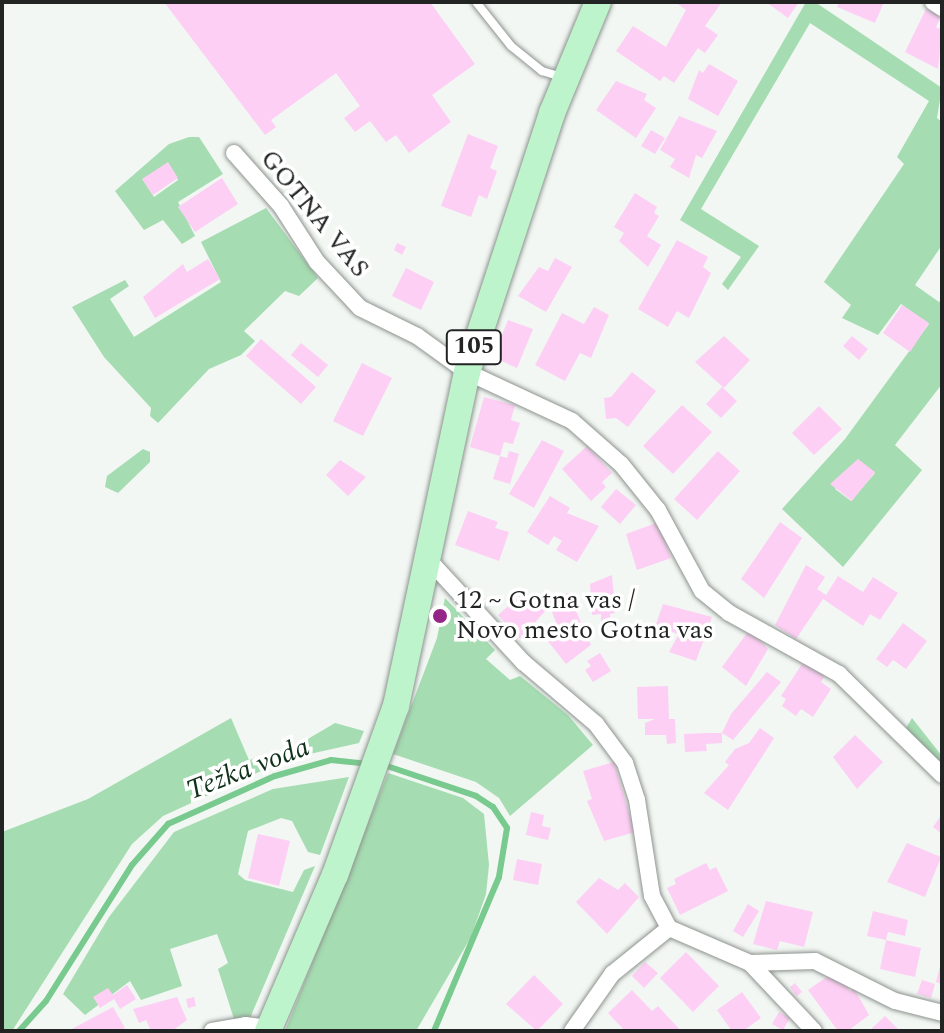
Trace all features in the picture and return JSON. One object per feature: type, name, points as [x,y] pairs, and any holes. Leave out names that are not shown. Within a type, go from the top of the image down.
[{"type":"main road","name":"105","points":[[269,1030],[363,801],[396,706],[467,372],[567,78],[598,2]]},
{"type":"street","points":[[933,2],[942,8]]},
{"type":"street","name":"GOTNA VAS","points":[[234,153],[281,206],[317,262],[360,308],[417,336],[467,372],[572,421],[621,464],[658,510],[702,591],[729,613],[839,674],[942,775]]},
{"type":"street","points":[[427,558],[523,662],[596,724],[625,763],[637,800],[652,896],[669,928],[750,963],[814,1031]]},
{"type":"street","points":[[572,1031],[612,974],[669,928]]},
{"type":"street","points":[[750,963],[815,961],[895,1001],[942,1013]]},
{"type":"street","points":[[212,1031],[245,1025],[269,1030]]},
{"type":"lane","points":[[476,2],[511,46],[542,71],[567,78]]},
{"type":"green space","points":[[806,2],[815,2],[942,88],[937,118],[942,122],[942,245],[915,285],[939,302],[942,299],[942,384],[895,445],[922,470],[843,567],[782,509],[845,439],[929,324],[901,304],[878,335],[842,318],[851,305],[824,282],[904,164],[897,157],[929,101],[810,23],[701,209],[759,246],[728,290],[722,284],[741,257],[680,220]],"holes":[[[858,461],[875,473],[851,501],[835,489]]]},
{"type":"green space","points":[[199,137],[223,174],[178,202],[195,236],[182,244],[163,220],[144,230],[115,191],[169,144]],"holes":[[[168,163],[178,180],[154,197],[143,180]]]},
{"type":"green space","points":[[266,208],[318,278],[299,296],[285,291],[244,331],[255,341],[241,355],[209,369],[158,423],[150,416],[151,408],[104,357],[72,307],[125,280],[129,286],[110,299],[134,337],[221,282],[201,242]]},
{"type":"green space","points":[[143,449],[150,452],[150,462],[118,493],[105,487],[107,476]]},
{"type":"green space","points":[[445,598],[495,650],[486,659],[510,680],[520,676],[568,715],[593,745],[510,816],[499,798],[476,782],[393,754],[437,638]]},
{"type":"green space","points":[[231,718],[249,760],[296,746],[335,723],[364,731],[359,743],[287,759],[163,816],[132,844],[12,1031],[2,1031],[2,832],[88,799]]},
{"type":"green space","points":[[912,718],[942,756],[942,769],[906,728]]},
{"type":"green space","points":[[388,773],[463,798],[484,814],[489,865],[486,894],[471,937],[416,1031],[285,1031]]},
{"type":"green space","points":[[349,777],[320,855],[308,852],[292,821],[281,818],[248,831],[238,874],[245,880],[293,892],[304,870],[315,866],[250,1018],[234,1019],[218,969],[228,963],[217,934],[170,949],[182,986],[141,1000],[130,981],[85,1015],[63,994],[109,917],[174,832],[273,789]]},
{"type":"building","points":[[164,2],[430,2],[475,64],[432,95],[451,122],[409,153],[396,135],[386,142],[370,121],[355,132],[344,118],[360,106],[336,73],[271,120],[276,127],[265,135]]},
{"type":"building","points":[[675,2],[722,2],[705,26],[718,35],[705,53],[698,48],[674,83],[664,76],[660,81],[616,51],[633,26],[666,47],[686,10]]},
{"type":"building","points":[[766,2],[799,2],[788,18]]},
{"type":"building","points":[[839,2],[884,2],[875,23],[837,7]]},
{"type":"building","points":[[926,9],[941,16],[936,27],[942,30],[938,69],[905,52]]},
{"type":"building","points":[[709,64],[738,81],[718,116],[688,99],[699,70],[703,73]]},
{"type":"building","points":[[616,81],[647,94],[644,100],[656,108],[636,138],[596,110]]},
{"type":"building","points":[[679,116],[717,131],[702,158],[696,155],[689,178],[670,167],[675,159],[660,150]]},
{"type":"building","points":[[651,130],[665,138],[655,154],[641,146]]},
{"type":"building","points":[[468,134],[498,146],[490,168],[497,171],[487,199],[479,195],[471,217],[441,206]]},
{"type":"building","points":[[168,162],[178,178],[153,195],[142,179]]},
{"type":"building","points":[[222,178],[238,204],[195,232],[178,207]]},
{"type":"building","points":[[635,193],[657,207],[654,213],[659,216],[647,236],[661,245],[648,267],[619,241],[624,233],[614,227]]},
{"type":"building","points":[[677,240],[708,257],[703,267],[711,273],[689,318],[677,311],[668,327],[638,309]]},
{"type":"building","points":[[397,243],[406,247],[402,255],[394,250]]},
{"type":"building","points":[[555,258],[572,267],[546,312],[518,296],[539,267],[548,271]]},
{"type":"building","points":[[208,259],[220,279],[155,318],[143,297],[183,264],[187,272]]},
{"type":"building","points":[[406,268],[434,282],[421,310],[392,296]]},
{"type":"building","points":[[902,305],[929,323],[910,352],[883,333]]},
{"type":"building","points":[[594,307],[609,315],[591,358],[580,353],[565,381],[535,365],[562,313],[584,324]]},
{"type":"building","points":[[508,320],[533,329],[517,368],[493,357]]},
{"type":"building","points":[[724,336],[750,360],[724,388],[695,362]]},
{"type":"building","points":[[852,336],[868,349],[859,360],[843,346]]},
{"type":"building","points":[[261,339],[316,387],[301,404],[246,356]]},
{"type":"building","points":[[301,343],[328,365],[318,377],[291,355]]},
{"type":"building","points":[[362,363],[392,378],[363,436],[333,421]]},
{"type":"building","points":[[632,372],[656,391],[628,427],[616,418],[606,419],[604,398],[611,397]]},
{"type":"building","points":[[722,387],[737,401],[721,418],[706,404]]},
{"type":"building","points":[[484,397],[515,405],[511,420],[520,423],[513,444],[504,442],[500,456],[470,447]]},
{"type":"building","points":[[682,405],[712,432],[673,474],[643,446]]},
{"type":"building","points":[[819,406],[842,429],[814,455],[792,433]]},
{"type":"building","points":[[542,440],[564,451],[534,508],[509,494]]},
{"type":"building","points":[[587,446],[612,473],[602,482],[606,487],[591,501],[562,469]]},
{"type":"building","points":[[509,451],[519,454],[510,484],[493,479],[500,456],[507,458]]},
{"type":"building","points":[[718,451],[740,471],[697,520],[674,499]]},
{"type":"building","points":[[858,459],[875,472],[852,501],[830,484]]},
{"type":"building","points":[[340,460],[366,477],[348,496],[326,475]]},
{"type":"building","points":[[616,489],[636,505],[620,524],[601,507]]},
{"type":"building","points":[[550,496],[570,508],[567,513],[599,526],[577,562],[556,550],[562,541],[554,536],[548,545],[527,532]]},
{"type":"building","points":[[468,511],[498,522],[495,528],[509,532],[499,561],[455,545]]},
{"type":"building","points":[[659,522],[671,558],[637,570],[626,534]]},
{"type":"building","points":[[780,522],[802,538],[764,598],[741,579]]},
{"type":"building","points":[[806,565],[825,577],[817,589],[826,595],[838,576],[863,592],[873,577],[898,593],[880,620],[870,614],[863,626],[823,599],[796,639],[775,625]]},
{"type":"building","points":[[612,575],[615,613],[610,614],[611,626],[601,627],[601,614],[592,615],[590,584]]},
{"type":"building","points":[[524,592],[530,598],[534,594],[548,608],[520,639],[498,615]]},
{"type":"building","points":[[568,593],[591,645],[566,664],[547,640],[559,630],[547,599]]},
{"type":"building","points":[[663,604],[712,617],[696,661],[669,652],[679,634],[655,627]]},
{"type":"building","points":[[903,623],[927,641],[906,669],[893,660],[887,667],[876,659]]},
{"type":"building","points":[[750,629],[768,649],[746,686],[722,667]]},
{"type":"building","points":[[600,653],[611,671],[593,682],[585,670],[591,666],[587,661]]},
{"type":"building","points":[[806,658],[827,672],[821,682],[831,689],[813,717],[801,709],[796,716],[782,706],[786,699],[781,696]]},
{"type":"building","points":[[767,672],[781,682],[733,740],[722,733],[731,714]]},
{"type":"building","points":[[668,686],[669,719],[675,719],[676,743],[667,744],[666,735],[645,735],[645,723],[655,719],[638,719],[637,687]]},
{"type":"building","points":[[760,728],[774,738],[728,810],[704,793],[729,765],[725,762],[735,749],[749,743]]},
{"type":"building","points":[[722,733],[722,743],[706,744],[707,751],[685,752],[684,734]]},
{"type":"building","points":[[855,735],[883,762],[857,789],[833,757]]},
{"type":"building","points":[[614,762],[635,832],[604,841],[587,801],[592,799],[583,771]]},
{"type":"building","points":[[531,812],[544,815],[542,826],[551,828],[548,840],[526,835]]},
{"type":"building","points":[[942,814],[942,834],[933,827]]},
{"type":"building","points":[[258,834],[290,841],[279,886],[248,878]]},
{"type":"building","points":[[907,843],[941,857],[925,897],[887,882]]},
{"type":"building","points":[[517,859],[542,864],[538,885],[513,880]]},
{"type":"building","points":[[706,863],[710,870],[716,867],[728,891],[680,915],[667,888],[676,884],[674,879]]},
{"type":"building","points":[[599,878],[618,890],[625,883],[639,897],[607,934],[576,902]]},
{"type":"building","points":[[766,901],[813,912],[804,947],[780,941],[777,950],[753,944]]},
{"type":"building","points":[[748,904],[759,911],[743,937],[733,931]]},
{"type":"building","points":[[873,911],[908,920],[905,936],[888,932],[886,940],[867,936]]},
{"type":"building","points":[[886,940],[921,948],[915,977],[880,969]]},
{"type":"building","points":[[686,952],[719,986],[693,1012],[660,978]]},
{"type":"building","points":[[645,962],[658,973],[644,988],[632,976]]},
{"type":"building","points":[[942,963],[942,984],[936,982]]},
{"type":"building","points":[[835,971],[850,991],[854,988],[869,1015],[848,1031],[838,1031],[808,990]]},
{"type":"building","points":[[534,975],[563,1004],[537,1031],[506,1004]]},
{"type":"building","points":[[922,980],[935,984],[931,998],[917,994]]},
{"type":"building","points":[[795,983],[802,992],[797,996],[790,987]]},
{"type":"building","points":[[127,985],[136,999],[120,1009],[114,999],[100,1008],[93,997],[108,988],[113,995]]},
{"type":"building","points":[[632,990],[652,1011],[658,1006],[681,1031],[625,1031],[608,1013]]},
{"type":"building","points":[[742,992],[761,1018],[743,1031],[732,1031],[717,1010]]},
{"type":"building","points":[[177,997],[187,1020],[172,1031],[151,1031],[146,1020],[139,1023],[133,1009]]},
{"type":"building","points":[[194,997],[196,1006],[188,1008],[186,999]]},
{"type":"building","points":[[113,1007],[125,1028],[120,1031],[68,1031]]},
{"type":"building","points":[[779,1012],[790,1018],[783,1030],[772,1024]]},
{"type":"building","points":[[885,1016],[900,1031],[869,1031]]},
{"type":"waterway","name":"Težka voda","points":[[19,1031],[46,1001],[132,865],[168,824],[275,776],[331,760],[368,764]]},
{"type":"waterway","name":"Težka voda","points":[[384,765],[476,796],[493,807],[507,828],[499,877],[434,1031]]},
{"type":"place","name":"12 ~ Gotna vas / Novo mesto Gotna vas","points":[[440,616]]}]
